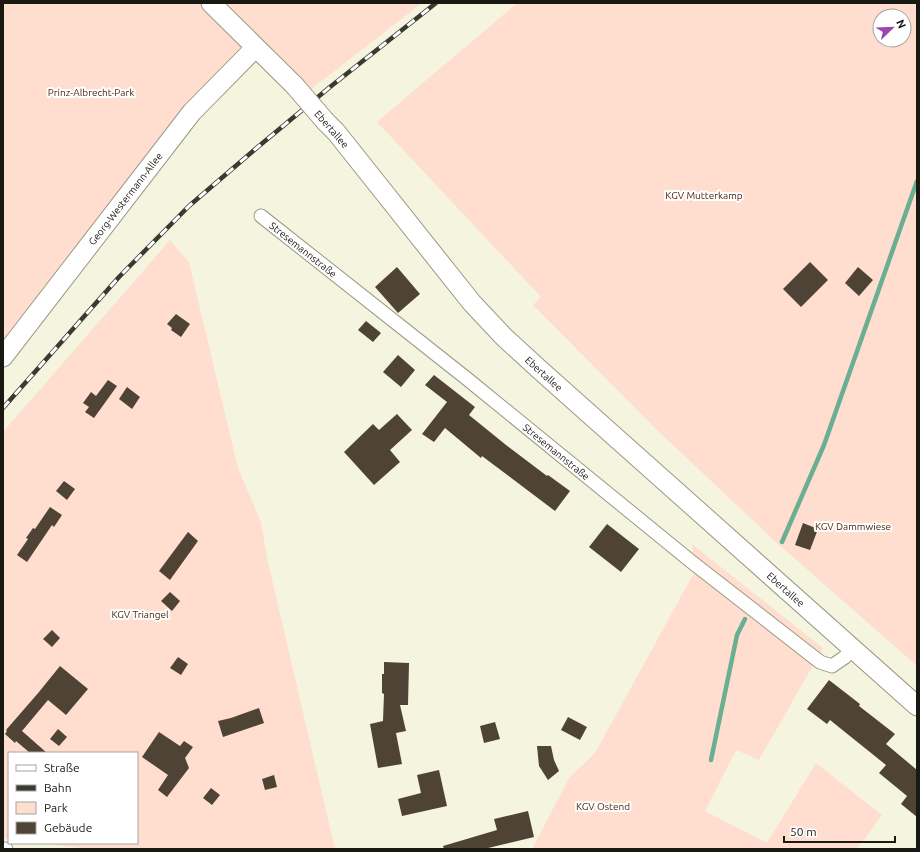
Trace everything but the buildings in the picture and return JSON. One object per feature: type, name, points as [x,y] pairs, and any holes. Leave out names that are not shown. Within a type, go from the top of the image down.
[{"type":"main road","name":"Ebertallee","points":[[211,3],[295,86],[341,138],[472,303],[504,337],[917,706]]},
{"type":"main road","name":"Georg-Westermann-Allee","points":[[3,358],[192,112],[255,48]]},
{"type":"street","name":"Stresemannstraße","points":[[261,216],[466,378],[686,558],[820,662],[832,666],[845,657],[852,647]]},
{"type":"green space","name":"Prinz-Albrecht-Park","points":[[3,3],[422,3],[310,90],[260,37],[219,73],[3,341]]},
{"type":"green space","name":"KGV Mutterkamp","points":[[517,3],[917,3],[917,666],[777,543],[658,431],[533,305],[541,297],[377,122]]},
{"type":"green space","name":"KGV Triangel","points":[[170,240],[189,262],[238,468],[261,522],[267,558],[335,849],[89,849],[50,844],[138,844],[138,752],[8,752],[8,839],[3,838],[3,432]]},
{"type":"green space","name":"KGV Ostend","points":[[692,544],[823,648],[759,760],[736,750],[705,811],[767,843],[816,763],[882,815],[857,849],[532,849],[569,778],[595,753],[695,571]]},
{"type":"waterway","points":[[782,542],[824,445],[917,181]]},
{"type":"waterway","points":[[711,760],[737,635],[745,619]]},
{"type":"railway","points":[[3,408],[119,277],[189,206],[330,87],[436,3]]},
{"type":"park label","name":"KGV Dammwiese","points":[[853,526]]}]
